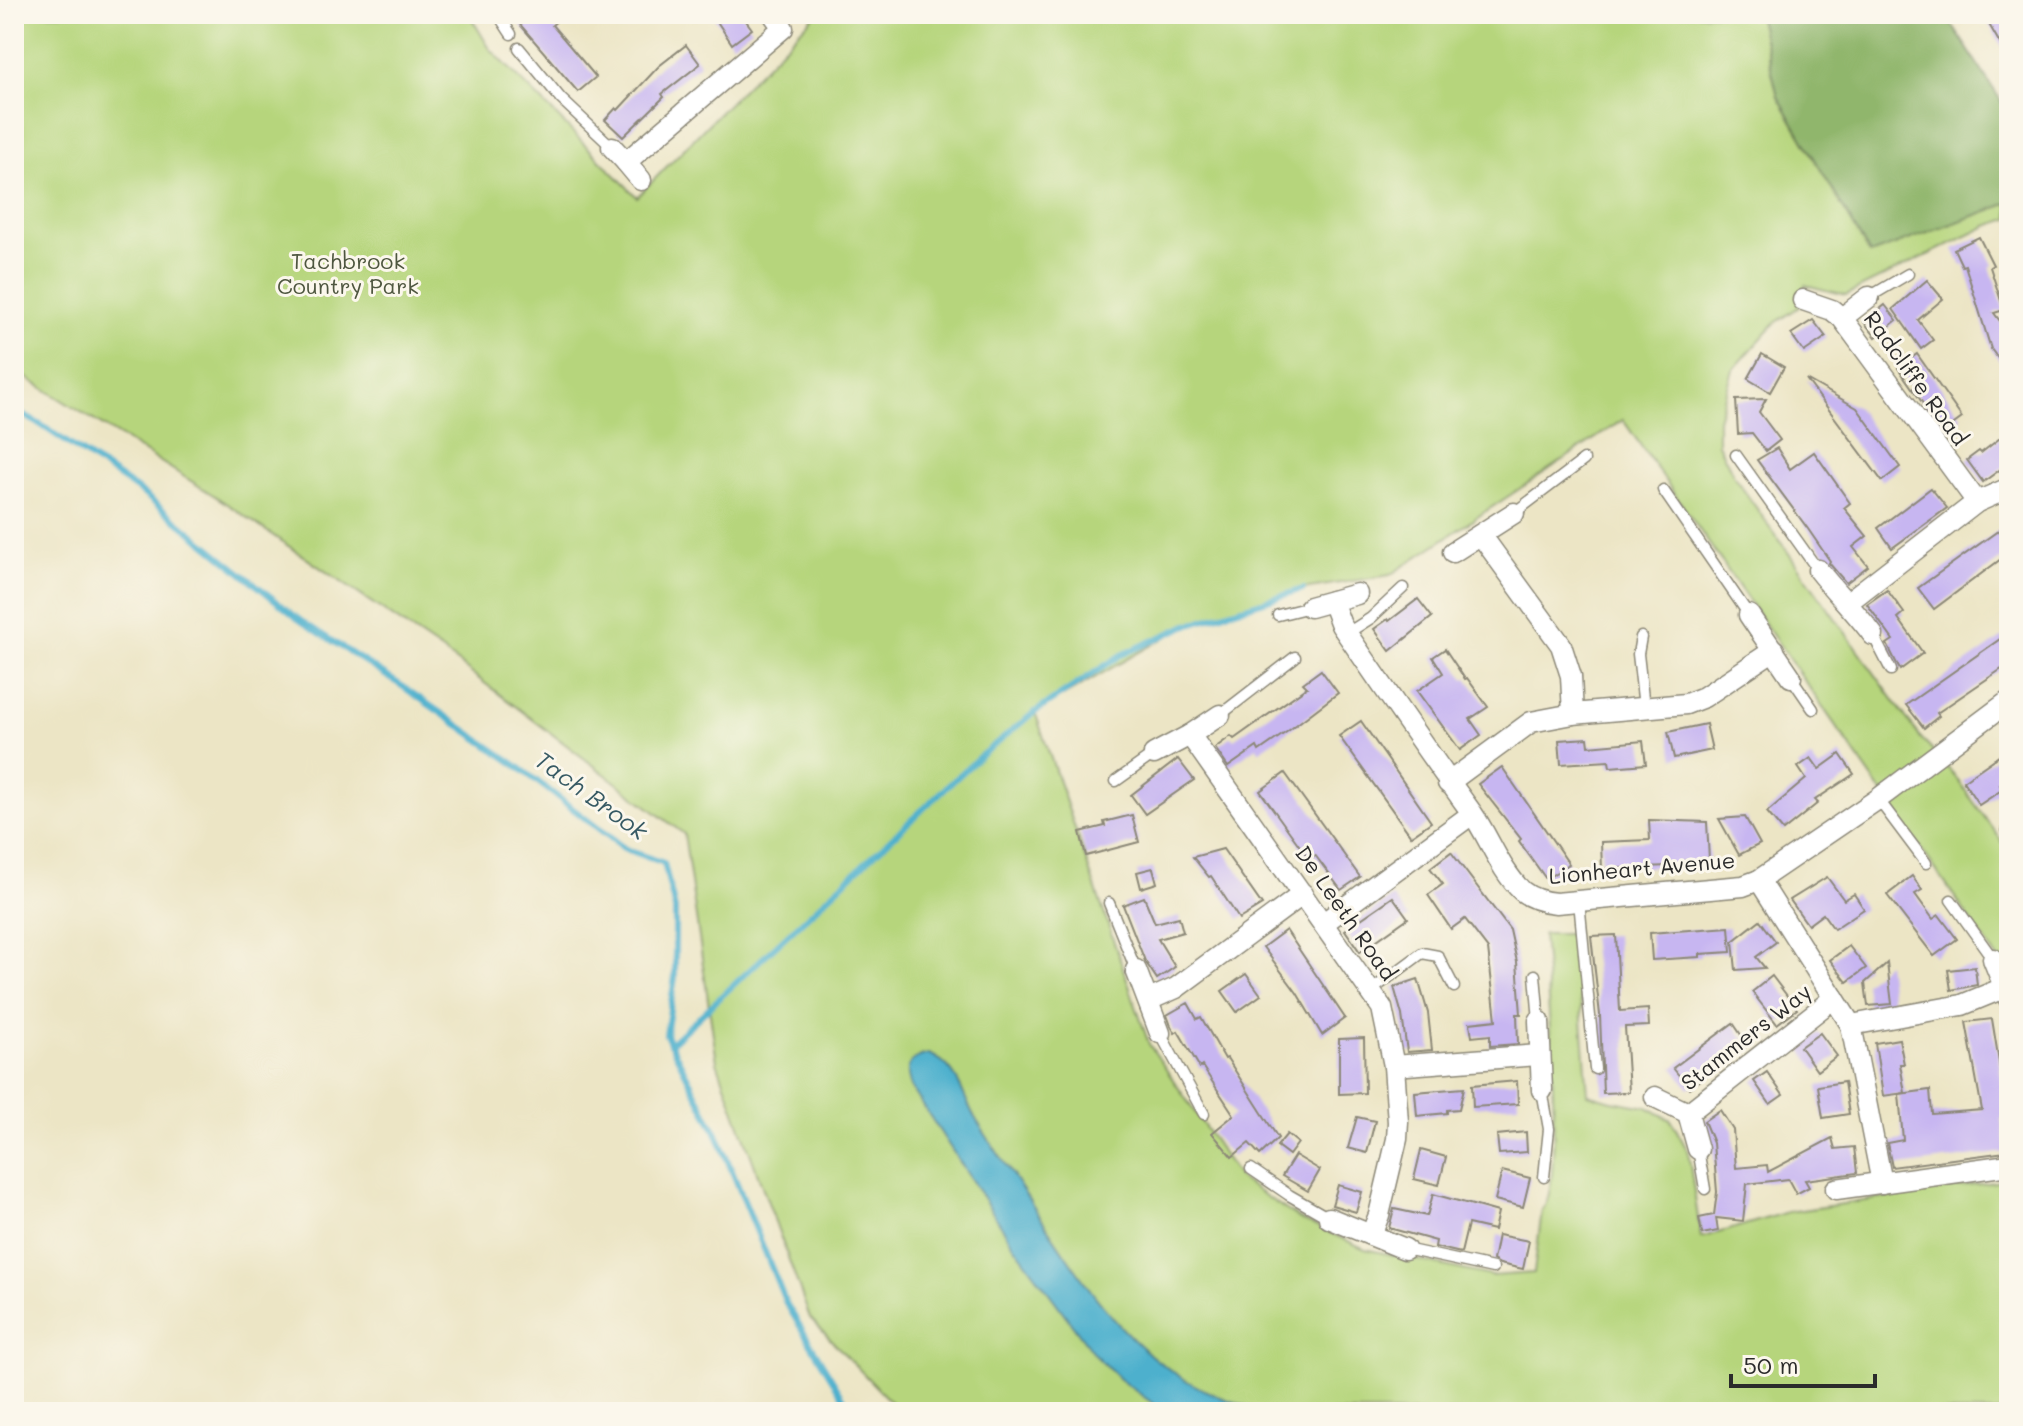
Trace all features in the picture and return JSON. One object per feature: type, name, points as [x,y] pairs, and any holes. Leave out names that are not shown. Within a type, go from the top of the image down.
[{"type":"street","points":[[641,180],[619,154],[783,28],[773,14]]},
{"type":"street","points":[[1842,318],[1869,297]]},
{"type":"street","name":"Radcliffe Road","points":[[1803,300],[1832,310],[1842,318],[1977,502]]},
{"type":"street","points":[[1848,602],[1977,502],[2009,488]]},
{"type":"street","points":[[1453,552],[1514,513]]},
{"type":"street","points":[[1481,535],[1561,645],[1571,676],[1573,714]]},
{"type":"street","points":[[1818,570],[1873,635]]},
{"type":"street","points":[[1310,607],[1357,594]]},
{"type":"street","name":"Lionheart Avenue","points":[[1332,601],[1346,634],[1523,892],[1545,902],[1743,886],[1759,880],[1878,799],[2009,701]]},
{"type":"street","points":[[1749,615],[1791,677]]},
{"type":"street","points":[[1448,783],[1531,722],[1573,714],[1686,704],[1704,697],[1774,650]]},
{"type":"street","points":[[1154,754],[1220,715]]},
{"type":"street","name":"De Leeth Road","points":[[1190,735],[1372,990],[1385,1019],[1394,1066],[1397,1139],[1379,1215],[1371,1235]]},
{"type":"street","points":[[1325,922],[1472,814]]},
{"type":"street","points":[[1759,880],[1851,1025],[1882,1183]]},
{"type":"street","points":[[1149,1000],[1176,988],[1303,894]]},
{"type":"street","points":[[1851,1025],[1962,1005],[2007,993],[1993,959]]},
{"type":"street","points":[[1136,970],[1160,1033]]},
{"type":"street","name":"Stammers Way","points":[[1688,1113],[1834,998]]},
{"type":"street","points":[[1539,1021],[1542,1090]]},
{"type":"street","points":[[1394,1066],[1539,1055]]},
{"type":"street","name":"Stammers Way","points":[[1655,1097],[1688,1113],[1698,1149]]},
{"type":"street","points":[[1836,1189],[2009,1165]]},
{"type":"street","points":[[1329,1218],[1405,1249]]},
{"type":"lane","points":[[498,14],[511,34]]},
{"type":"lane","points":[[519,48],[561,99],[619,154]]},
{"type":"lane","points":[[1869,297],[1908,274]]},
{"type":"lane","points":[[1736,455],[1818,570]]},
{"type":"lane","points":[[1514,513],[1584,460]]},
{"type":"lane","points":[[1663,490],[1749,615]]},
{"type":"lane","points":[[1346,634],[1371,618],[1403,588]]},
{"type":"lane","points":[[1278,615],[1310,607]]},
{"type":"lane","points":[[1873,635],[1891,670]]},
{"type":"lane","points":[[1641,637],[1638,654],[1644,707]]},
{"type":"lane","points":[[1220,715],[1295,657]]},
{"type":"lane","points":[[1791,677],[1813,709]]},
{"type":"lane","points":[[1116,781],[1154,754]]},
{"type":"lane","points":[[1878,799],[1926,863]]},
{"type":"lane","points":[[1951,900],[1993,959]]},
{"type":"lane","points":[[1579,901],[1595,1069]]},
{"type":"lane","points":[[1109,903],[1136,970]]},
{"type":"lane","points":[[1372,990],[1422,953],[1438,956],[1454,987]]},
{"type":"lane","points":[[1535,975],[1539,1021]]},
{"type":"lane","points":[[1160,1033],[1204,1114]]},
{"type":"lane","points":[[1542,1090],[1549,1129],[1544,1177]]},
{"type":"lane","points":[[1698,1149],[1705,1189]]},
{"type":"lane","points":[[1251,1169],[1329,1218]]},
{"type":"lane","points":[[1405,1249],[1493,1268]]},
{"type":"green space","name":"Tachbrook Country Park","points":[[14,14],[469,14],[490,49],[637,197],[816,14],[1758,14],[1778,96],[1870,254],[2009,203],[2009,219],[1987,226],[1846,295],[1805,285],[1799,307],[1774,324],[1733,370],[1718,419],[1718,444],[1735,478],[1920,737],[1954,775],[2009,851],[2009,975],[1623,420],[1390,575],[1303,589],[1185,626],[1035,712],[1149,1044],[1240,1179],[1300,1219],[1365,1249],[1491,1276],[1534,1273],[1542,1210],[1549,1193],[1553,1163],[1553,1080],[1543,934],[1575,934],[1588,1094],[1647,1107],[1671,1120],[1688,1151],[1701,1238],[1788,1212],[2009,1180],[2009,1412],[900,1412],[810,1318],[717,1062],[684,834],[441,650],[218,498],[14,370]]},
{"type":"green space","points":[[1758,14],[1945,14],[2009,113],[2009,203],[1870,254],[1778,96]]},
{"type":"water","points":[[929,1054],[954,1074],[977,1121],[1001,1158],[1071,1262],[1120,1326],[1159,1362],[1191,1383],[1222,1398],[1265,1412],[1165,1412],[1119,1379],[1094,1354],[1013,1244],[911,1087],[908,1074],[910,1064],[916,1058]]},
{"type":"building","points":[[511,14],[565,14],[552,25],[596,77],[578,92]]},
{"type":"building","points":[[712,14],[741,14],[752,29],[732,44]]},
{"type":"building","points":[[1983,14],[2009,14],[2009,59]]},
{"type":"building","points":[[686,45],[700,64],[662,94],[664,97],[623,137],[605,120],[659,66]]},
{"type":"building","points":[[1979,237],[1993,265],[1990,267],[2004,310],[1994,313],[2009,333],[2009,373],[1991,349],[1965,265],[1962,266],[1954,249]]},
{"type":"building","points":[[1927,280],[1943,299],[1918,320],[1933,340],[1921,349],[1893,309]]},
{"type":"building","points":[[1885,305],[1897,320],[1876,337],[1864,322]]},
{"type":"building","points":[[1813,320],[1826,337],[1804,352],[1791,334]]},
{"type":"building","points":[[1762,354],[1784,367],[1770,392],[1748,379]]},
{"type":"building","points":[[1917,354],[1962,418],[1943,432],[1898,368]]},
{"type":"building","points":[[1806,379],[1857,408],[1900,467],[1882,481]]},
{"type":"building","points":[[1766,399],[1759,412],[1780,440],[1766,451],[1752,433],[1738,434],[1736,400]]},
{"type":"building","points":[[2009,431],[2009,463],[1983,482],[1967,460]]},
{"type":"building","points":[[1777,448],[1790,469],[1814,452],[1850,503],[1844,508],[1867,536],[1853,547],[1868,566],[1846,583],[1757,460]]},
{"type":"building","points":[[1931,488],[1947,508],[1892,548],[1878,528]]},
{"type":"building","points":[[2009,523],[2009,553],[1934,609],[1918,588]]},
{"type":"building","points":[[1887,590],[1904,613],[1898,618],[1923,653],[1900,670],[1887,644],[1893,640],[1867,604]]},
{"type":"building","points":[[1418,599],[1432,617],[1390,651],[1374,629]]},
{"type":"building","points":[[2003,637],[2009,646],[2009,664],[1937,713],[1939,716],[1924,728],[1906,705]]},
{"type":"building","points":[[1445,649],[1488,707],[1470,719],[1481,735],[1460,750],[1417,691],[1443,673],[1433,657]]},
{"type":"building","points":[[1321,670],[1338,693],[1259,751],[1257,747],[1228,767],[1215,748],[1231,736],[1234,739],[1307,687],[1303,683]]},
{"type":"building","points":[[1361,721],[1431,822],[1411,836],[1339,736]]},
{"type":"building","points":[[1706,724],[1712,750],[1674,758],[1668,732]]},
{"type":"building","points":[[1588,738],[1589,746],[1643,741],[1646,764],[1610,767],[1609,761],[1561,764],[1559,740]]},
{"type":"building","points":[[2009,749],[2009,778],[2000,785],[2003,789],[1979,805],[1963,781]]},
{"type":"building","points":[[1840,754],[1854,774],[1815,800],[1818,803],[1783,831],[1767,812],[1806,779],[1798,767],[1811,758],[1819,769]]},
{"type":"building","points":[[1178,759],[1194,780],[1145,814],[1131,795]]},
{"type":"building","points":[[1502,767],[1569,864],[1546,879],[1519,841],[1521,839],[1478,784]]},
{"type":"building","points":[[1285,773],[1360,877],[1341,890],[1315,855],[1309,859],[1260,791]]},
{"type":"building","points":[[1132,815],[1139,842],[1086,856],[1080,832]]},
{"type":"building","points":[[1745,817],[1760,844],[1739,855],[1719,819]]},
{"type":"building","points":[[1649,820],[1707,822],[1709,860],[1681,861],[1681,864],[1668,866],[1602,869],[1601,842],[1650,840]]},
{"type":"building","points":[[1223,849],[1262,905],[1239,919],[1211,876],[1193,857]]},
{"type":"building","points":[[1451,852],[1510,930],[1517,962],[1521,1014],[1517,1014],[1518,1044],[1490,1046],[1490,1035],[1472,1037],[1470,1023],[1496,1020],[1488,949],[1465,919],[1451,929],[1428,895],[1443,884],[1430,868]]},
{"type":"building","points":[[1153,868],[1157,883],[1141,888],[1137,872]]},
{"type":"building","points":[[1912,876],[1922,890],[1915,894],[1933,919],[1939,915],[1957,939],[1934,956],[1887,895]]},
{"type":"building","points":[[1827,877],[1844,900],[1854,894],[1864,909],[1834,929],[1823,914],[1808,925],[1790,900]]},
{"type":"building","points":[[1144,897],[1155,923],[1179,917],[1183,932],[1158,939],[1175,967],[1157,979],[1145,961],[1123,905]]},
{"type":"building","points":[[1393,897],[1408,918],[1360,952],[1345,930]]},
{"type":"building","points":[[1760,920],[1776,942],[1756,957],[1765,968],[1736,970],[1733,941]]},
{"type":"building","points":[[1729,927],[1731,952],[1652,960],[1650,933]]},
{"type":"building","points":[[1286,930],[1345,1018],[1322,1035],[1297,993],[1263,947]]},
{"type":"building","points":[[1616,935],[1620,1011],[1648,1009],[1649,1026],[1625,1027],[1629,1092],[1603,1093],[1600,1015],[1591,936]]},
{"type":"building","points":[[1849,946],[1866,968],[1847,982],[1830,960]]},
{"type":"building","points":[[1887,963],[1892,1004],[1868,1006],[1865,983]]},
{"type":"building","points":[[1975,967],[1977,985],[1951,990],[1948,970]]},
{"type":"building","points":[[1246,974],[1261,995],[1237,1012],[1222,991]]},
{"type":"building","points":[[1772,976],[1797,1009],[1777,1024],[1752,992]]},
{"type":"building","points":[[1418,979],[1428,1013],[1432,1050],[1407,1052],[1394,987]]},
{"type":"building","points":[[1188,1003],[1197,1019],[1201,1017],[1278,1138],[1260,1155],[1249,1143],[1232,1157],[1212,1133],[1234,1115],[1178,1031],[1175,1033],[1171,1026],[1167,1015]]},
{"type":"building","points":[[1992,1019],[2005,1099],[2008,1099],[2009,1117],[2001,1118],[2006,1152],[1892,1167],[1887,1143],[1903,1140],[1899,1094],[1930,1090],[1932,1114],[1982,1110],[1966,1022]]},
{"type":"building","points":[[1733,1023],[1748,1045],[1689,1088],[1673,1068]]},
{"type":"building","points":[[1820,1033],[1837,1056],[1817,1071],[1800,1047]]},
{"type":"building","points":[[1364,1038],[1365,1093],[1339,1094],[1339,1039]]},
{"type":"building","points":[[1899,1039],[1905,1093],[1883,1096],[1875,1043]]},
{"type":"building","points":[[1767,1072],[1783,1095],[1770,1104],[1754,1081]]},
{"type":"building","points":[[1517,1081],[1518,1104],[1473,1107],[1472,1085]]},
{"type":"building","points":[[1844,1082],[1849,1114],[1823,1118],[1818,1086]]},
{"type":"building","points":[[1464,1088],[1459,1109],[1417,1116],[1415,1092]]},
{"type":"building","points":[[1720,1110],[1733,1130],[1736,1168],[1767,1165],[1768,1172],[1832,1138],[1835,1149],[1854,1147],[1857,1173],[1805,1180],[1809,1187],[1796,1194],[1788,1179],[1747,1184],[1743,1221],[1716,1218],[1718,1231],[1702,1234],[1699,1218],[1714,1215],[1717,1192],[1713,1143],[1704,1121]]},
{"type":"building","points":[[1357,1117],[1375,1121],[1367,1153],[1348,1148]]},
{"type":"building","points":[[1526,1132],[1527,1152],[1499,1154],[1497,1135]]},
{"type":"building","points":[[1287,1134],[1298,1143],[1289,1155],[1277,1146]]},
{"type":"building","points":[[1421,1150],[1446,1157],[1439,1185],[1414,1179]]},
{"type":"building","points":[[1295,1155],[1320,1170],[1308,1191],[1282,1176]]},
{"type":"building","points":[[1502,1171],[1530,1178],[1523,1207],[1495,1200]]},
{"type":"building","points":[[1338,1185],[1362,1192],[1356,1212],[1332,1205]]},
{"type":"building","points":[[1433,1194],[1498,1212],[1494,1230],[1468,1224],[1461,1253],[1435,1247],[1436,1241],[1389,1228],[1394,1209],[1427,1216]]},
{"type":"building","points":[[1498,1235],[1529,1241],[1523,1269],[1493,1260]]},
{"type":"waterway","name":"Tach Brook","points":[[14,410],[141,492],[301,621],[516,765],[625,849],[664,863],[675,909],[675,977],[666,1035],[716,1132],[786,1303],[852,1412]]},
{"type":"waterway","points":[[670,1044],[979,757],[1035,712],[1121,655],[1190,624],[1303,589]]}]
